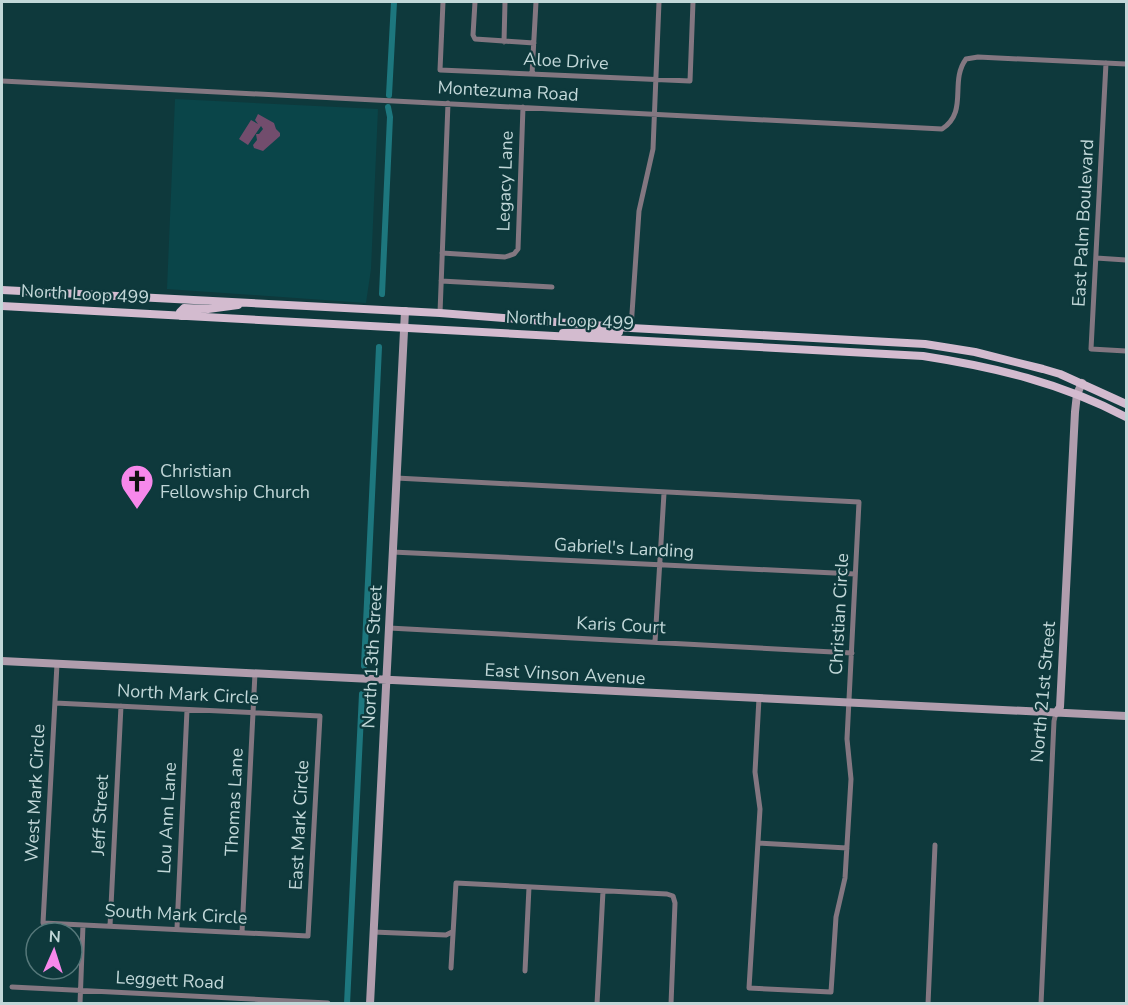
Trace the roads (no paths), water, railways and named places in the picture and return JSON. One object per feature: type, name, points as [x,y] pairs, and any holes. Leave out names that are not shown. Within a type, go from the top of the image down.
[{"type":"main road","name":"North Loop 499","points":[[2,290],[440,313],[631,328],[925,344],[975,352],[1060,374],[1126,404]]},
{"type":"main road","points":[[181,316],[180,312],[184,308],[220,309],[247,303]]},
{"type":"main road","name":"North Loop 499","points":[[2,306],[923,356],[972,363],[1056,385],[1126,417]]},
{"type":"main road","points":[[542,336],[573,331],[628,333],[631,328]]},
{"type":"street","name":"Aloe Drive","points":[[443,2],[440,70],[690,81],[693,2]]},
{"type":"street","points":[[475,2],[474,38],[476,40],[534,43]]},
{"type":"street","points":[[504,42],[505,2]]},
{"type":"street","points":[[532,74],[536,2]]},
{"type":"street","points":[[631,328],[639,211],[651,163],[657,80],[659,2]]},
{"type":"street","name":"Montezuma Road","points":[[2,81],[942,129],[951,123],[957,109],[961,66],[966,59],[978,57],[1106,63]]},
{"type":"street","points":[[1106,63],[1126,64]]},
{"type":"street","name":"East Palm Boulevard","points":[[1106,63],[1091,349],[1126,351]]},
{"type":"street","points":[[440,313],[448,103]]},
{"type":"street","name":"Legacy Lane","points":[[442,253],[505,257],[514,254],[518,249],[524,107]]},
{"type":"street","points":[[1096,258],[1126,260]]},
{"type":"street","points":[[441,281],[552,287]]},
{"type":"street","name":"North 13th Street","points":[[370,1004],[405,312]]},
{"type":"street","name":"North 21st Street","points":[[1041,1004],[1054,721],[1060,707],[1073,438],[1077,394],[1082,383]]},
{"type":"street","name":"Christian Circle","points":[[396,478],[859,502],[849,703],[850,779],[847,848],[845,878],[836,917],[831,992],[749,988],[758,843]]},
{"type":"street","points":[[656,642],[664,493]]},
{"type":"street","name":"Gabriel's Landing","points":[[392,552],[855,574]]},
{"type":"street","name":"Karis Court","points":[[389,628],[852,653]]},
{"type":"street","name":"East Vinson Avenue","points":[[2,661],[1126,716]]},
{"type":"street","name":"West Mark Circle","points":[[43,921],[57,664]]},
{"type":"street","name":"Thomas Lane","points":[[242,932],[255,673]]},
{"type":"street","points":[[759,698],[755,772],[760,800],[758,843],[847,848]]},
{"type":"street","name":"North Mark Circle","points":[[55,703],[320,716]]},
{"type":"street","name":"Jeff Street","points":[[110,926],[121,706]]},
{"type":"street","name":"Lou Ann Lane","points":[[177,928],[188,710]]},
{"type":"street","name":"East Mark Circle","points":[[308,936],[320,716]]},
{"type":"street","points":[[928,1004],[935,844]]},
{"type":"street","points":[[451,968],[456,883],[663,893],[673,896],[675,914],[671,1004]]},
{"type":"street","points":[[525,972],[529,887]]},
{"type":"street","points":[[597,1004],[603,891]]},
{"type":"street","name":"South Mark Circle","points":[[84,925],[308,936]]},
{"type":"street","points":[[373,932],[446,935],[452,932]]},
{"type":"street","points":[[80,1004],[81,981]]},
{"type":"street","name":"Leggett Road","points":[[12,987],[328,1003]]},
{"type":"waterway","points":[[389,95],[394,2]]},
{"type":"waterway","points":[[382,294],[390,117],[388,107]]},
{"type":"waterway","points":[[364,666],[379,347]]},
{"type":"waterway","points":[[347,1004],[362,694]]},
{"type":"place","name":"Christian Fellowship Church","points":[[137,510]]}]
